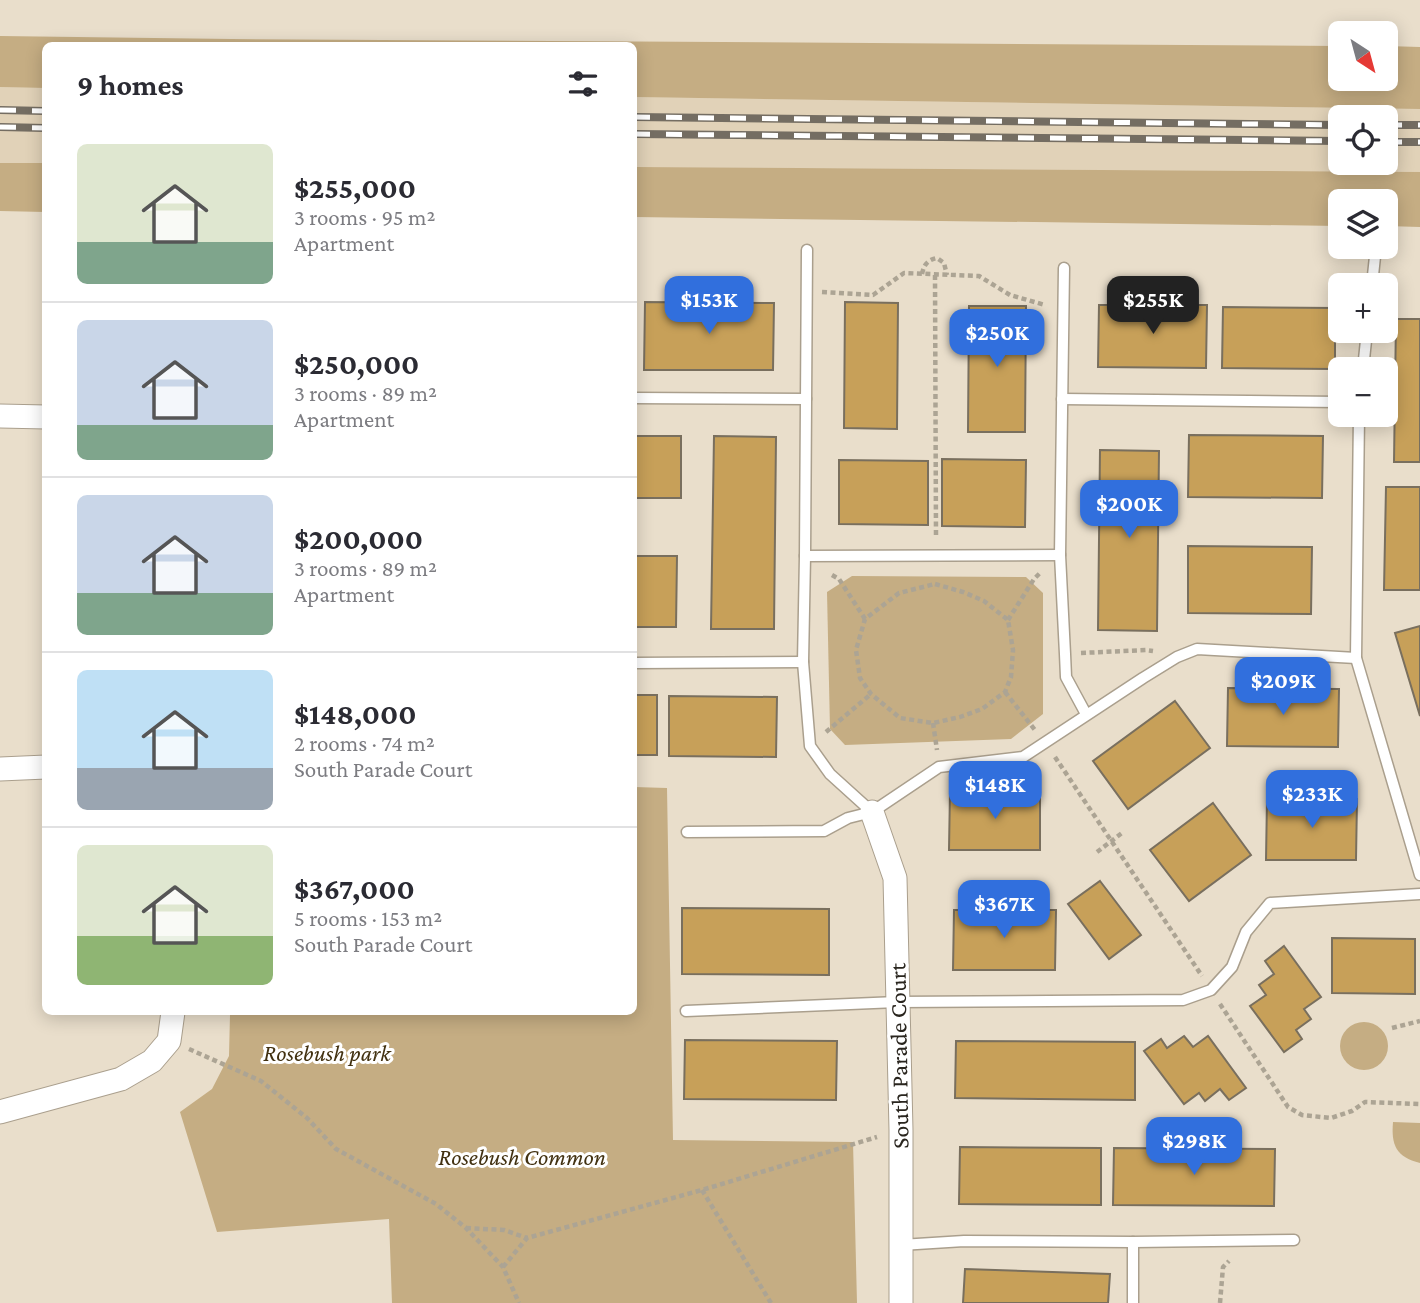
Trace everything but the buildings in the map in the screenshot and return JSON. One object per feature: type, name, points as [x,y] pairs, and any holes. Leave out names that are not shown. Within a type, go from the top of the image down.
[{"type":"street","points":[[0,416],[42,417]]},
{"type":"street","points":[[0,769],[42,767]]},
{"type":"street","name":"South Parade Court","points":[[872,812],[895,878],[901,1130],[901,1303]]},
{"type":"street","points":[[0,1112],[121,1079],[152,1062],[169,1041],[173,1015]]},
{"type":"lane","points":[[807,250],[803,662],[810,746],[830,774],[872,812]]},
{"type":"lane","points":[[1064,268],[1060,555],[1066,677],[1086,714]]},
{"type":"lane","points":[[637,398],[806,400]]},
{"type":"lane","points":[[1062,399],[1328,402]]},
{"type":"lane","points":[[1359,427],[1356,658],[1420,875]]},
{"type":"lane","points":[[805,556],[1060,555]]},
{"type":"lane","points":[[687,832],[824,831],[848,818],[872,812],[939,767],[1023,757],[1177,657],[1197,649],[1356,658]]},
{"type":"lane","points":[[637,663],[803,662]]},
{"type":"lane","points":[[686,1011],[897,1002],[1183,1000],[1211,990],[1233,967],[1246,932],[1269,903],[1420,894]]},
{"type":"lane","points":[[901,1245],[964,1241],[1294,1240]]},
{"type":"lane","points":[[1133,1242],[1133,1303]]},
{"type":"path","points":[[922,274],[929,260],[937,258],[944,263],[947,275]]},
{"type":"path","points":[[807,292],[873,295],[904,273],[979,276],[1010,295],[1063,309]]},
{"type":"path","points":[[935,275],[935,584]]},
{"type":"path","points":[[1008,620],[984,601],[935,584],[899,593],[865,619],[856,650],[860,678],[871,694],[900,718],[933,723],[982,709],[1005,692],[1011,677],[1013,650],[1008,620],[1034,579],[1060,555]]},
{"type":"path","points":[[805,556],[839,579],[865,619]]},
{"type":"path","points":[[1065,654],[1146,650],[1177,657]]},
{"type":"path","points":[[1005,692],[1045,743],[1288,1107],[1302,1115],[1331,1118],[1352,1111],[1364,1102],[1420,1104]]},
{"type":"path","points":[[810,746],[871,694]]},
{"type":"path","points":[[933,723],[939,767]]},
{"type":"path","points":[[1097,852],[1122,833]]},
{"type":"path","points":[[1392,1028],[1420,1021]]},
{"type":"path","points":[[169,1041],[261,1081],[307,1118],[336,1149],[436,1204],[466,1228],[503,1267],[519,1303]]},
{"type":"path","points":[[503,1267],[527,1238],[901,1130]]},
{"type":"path","points":[[702,1189],[771,1303]]},
{"type":"path","points":[[466,1228],[504,1230],[527,1238]]},
{"type":"path","points":[[1220,1303],[1223,1267],[1229,1261]]},
{"type":"shaded area","points":[[0,87],[42,88],[42,163],[0,163]]},
{"type":"shaded area","points":[[637,97],[1328,108],[1328,171],[637,167]]},
{"type":"shaded area","points":[[1398,109],[1420,109],[1420,172],[1398,172]]},
{"type":"green space","points":[[0,36],[1328,46],[1328,91],[1398,91],[1398,46],[1420,47],[1420,109],[1398,109],[1398,105],[1328,105],[1328,108],[637,97],[637,42],[42,42],[42,88],[0,87]]},
{"type":"green space","points":[[0,163],[42,163],[42,212],[0,211]]},
{"type":"green space","points":[[637,167],[1328,171],[1328,175],[1398,175],[1398,172],[1420,172],[1420,227],[1398,226],[1398,189],[1328,189],[1328,226],[637,217]]},
{"type":"green space","points":[[852,576],[1026,577],[1043,593],[1043,714],[1011,739],[845,745],[830,729],[827,592]]},
{"type":"green space","name":"Rosebush Common","points":[[637,787],[667,788],[673,1140],[853,1142],[857,1303],[392,1303],[389,1219],[217,1232],[180,1112],[212,1089],[229,1056],[230,1015],[637,1015]]},
{"type":"green space","points":[[1364,1022],[1381,1029],[1388,1046],[1381,1063],[1364,1070],[1347,1063],[1340,1046],[1347,1029]]},
{"type":"green space","points":[[1393,1122],[1420,1123],[1420,1163],[1405,1157],[1397,1149],[1393,1137]]},
{"type":"railway","points":[[0,110],[42,111]]},
{"type":"railway","points":[[637,117],[1328,125]]},
{"type":"railway","points":[[1398,125],[1420,125]]},
{"type":"railway","points":[[0,127],[42,128]]},
{"type":"railway","points":[[637,134],[1328,141]]},
{"type":"railway","points":[[1398,142],[1420,142]]},
{"type":"park label","name":"Rosebush park","points":[[327,1053]]}]
